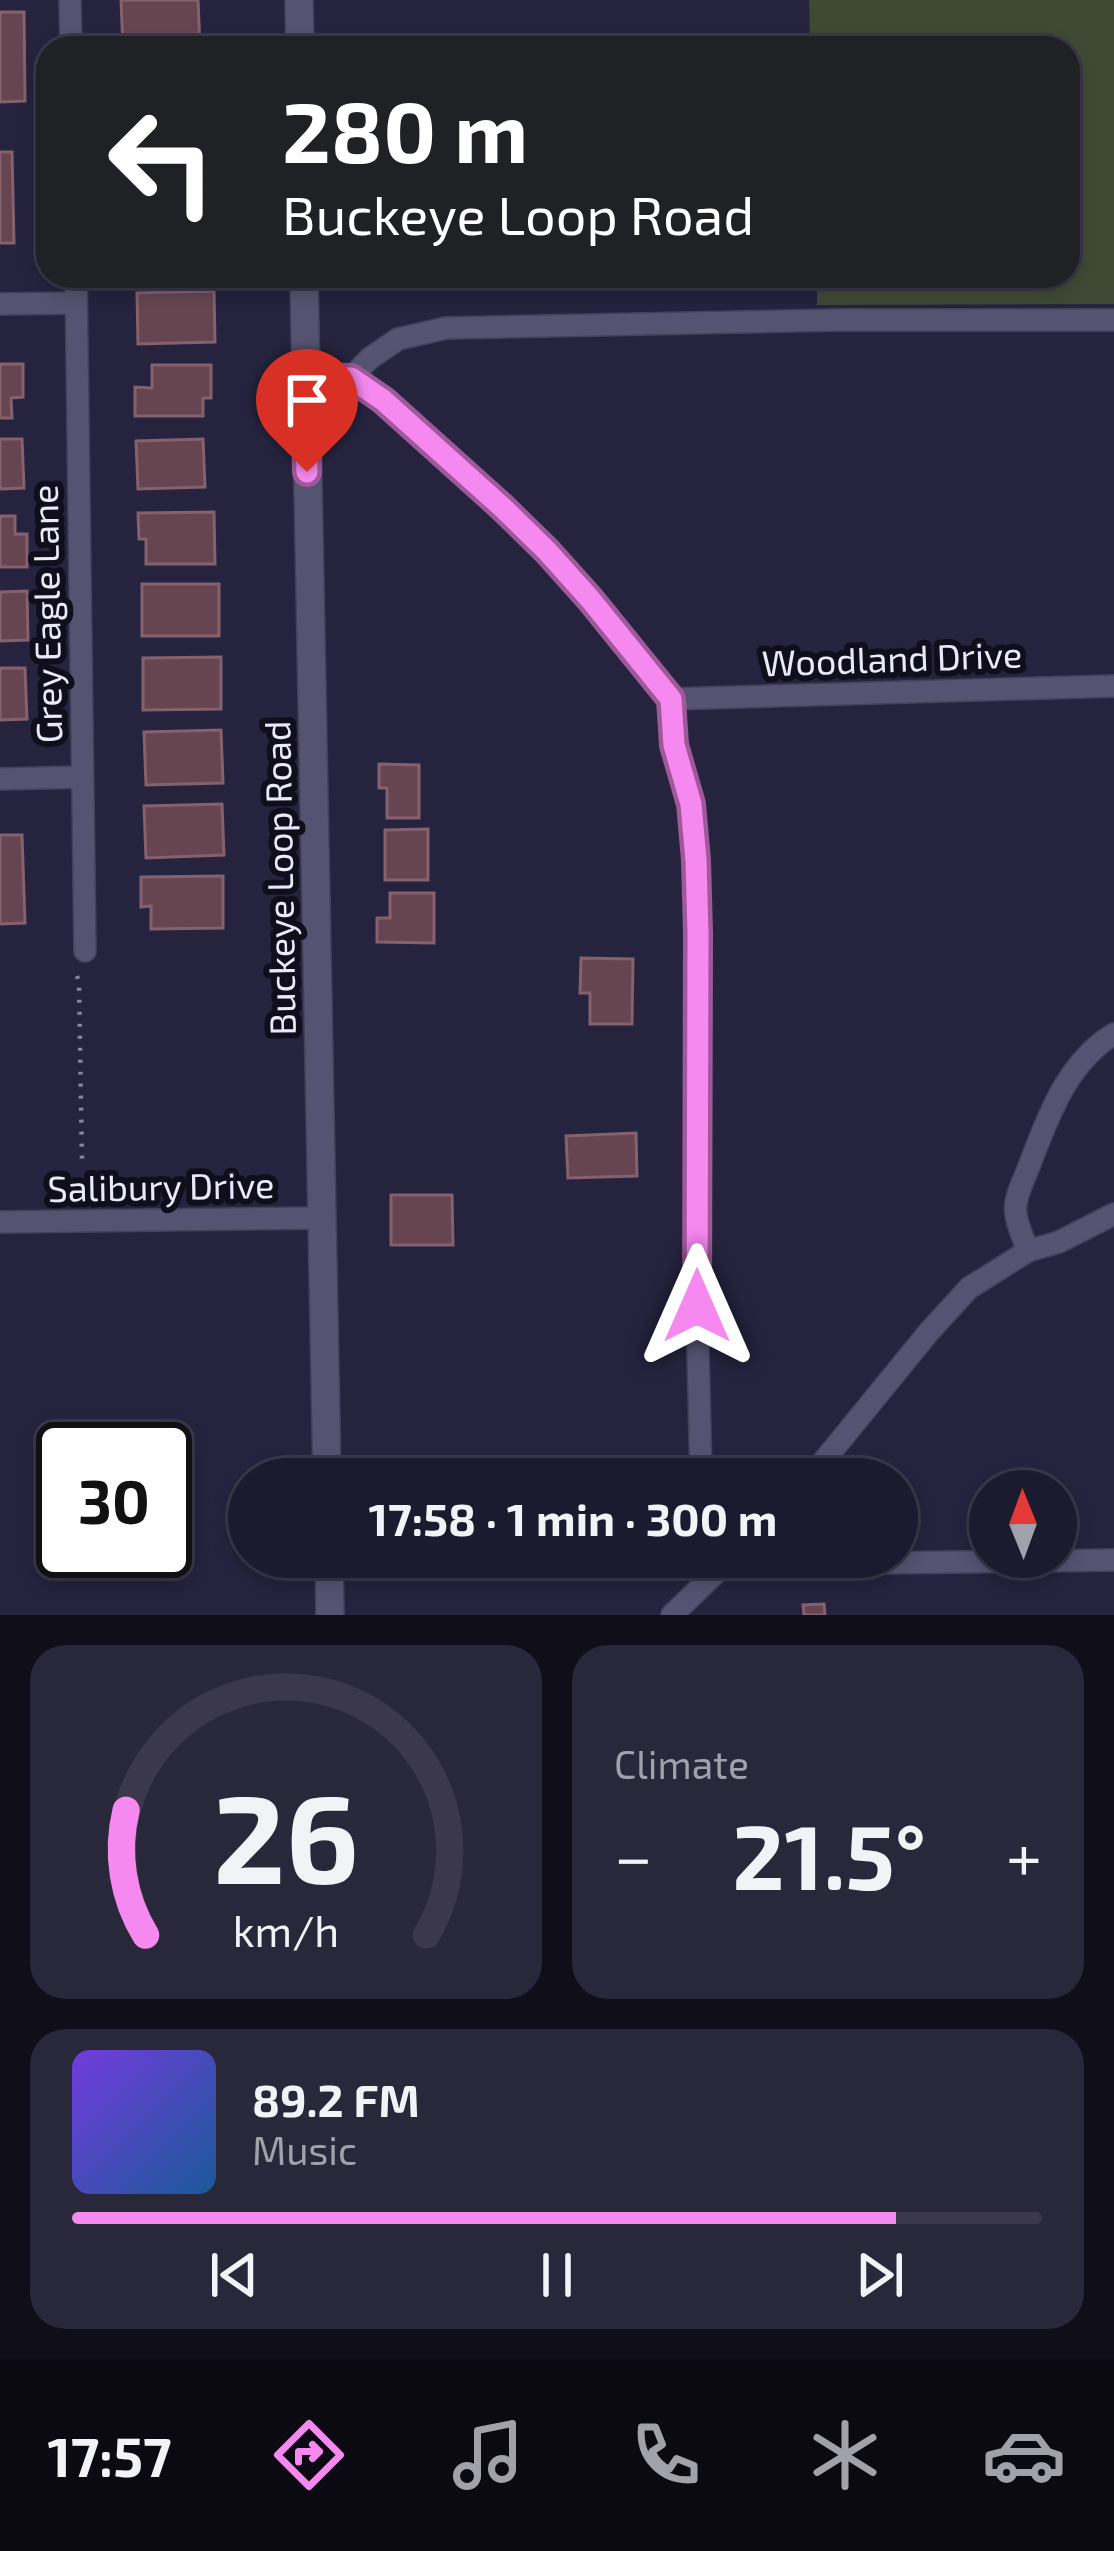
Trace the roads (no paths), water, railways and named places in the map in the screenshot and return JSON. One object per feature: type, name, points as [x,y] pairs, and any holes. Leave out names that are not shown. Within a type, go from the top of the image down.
[{"type":"street","points":[[70,0],[71,36]]},
{"type":"street","points":[[299,0],[300,36]]},
{"type":"street","name":"Grey Eagle Lane","points":[[76,288],[80,961]]},
{"type":"street","name":"Buckeye Loop Road","points":[[304,288],[327,1458]]},
{"type":"street","points":[[0,304],[76,303]]},
{"type":"street","points":[[351,378],[398,339],[446,328],[1114,320]]},
{"type":"street","points":[[305,377],[351,378],[383,400],[517,521],[590,599],[671,699],[674,745],[691,804],[696,860],[701,1458]]},
{"type":"street","name":"Woodland Drive","points":[[671,699],[1114,686]]},
{"type":"street","points":[[0,779],[82,777]]},
{"type":"street","points":[[1028,1251],[1014,1210],[1046,1122],[1079,1064],[1114,1034]]},
{"type":"street","points":[[825,1458],[969,1288],[1028,1251],[1058,1243],[1114,1214]]},
{"type":"street","name":"Salibury Drive","points":[[0,1222],[323,1219]]},
{"type":"street","points":[[918,1560],[1114,1560]]},
{"type":"street","points":[[329,1578],[330,1615]]},
{"type":"street","points":[[672,1615],[708,1578]]}]
